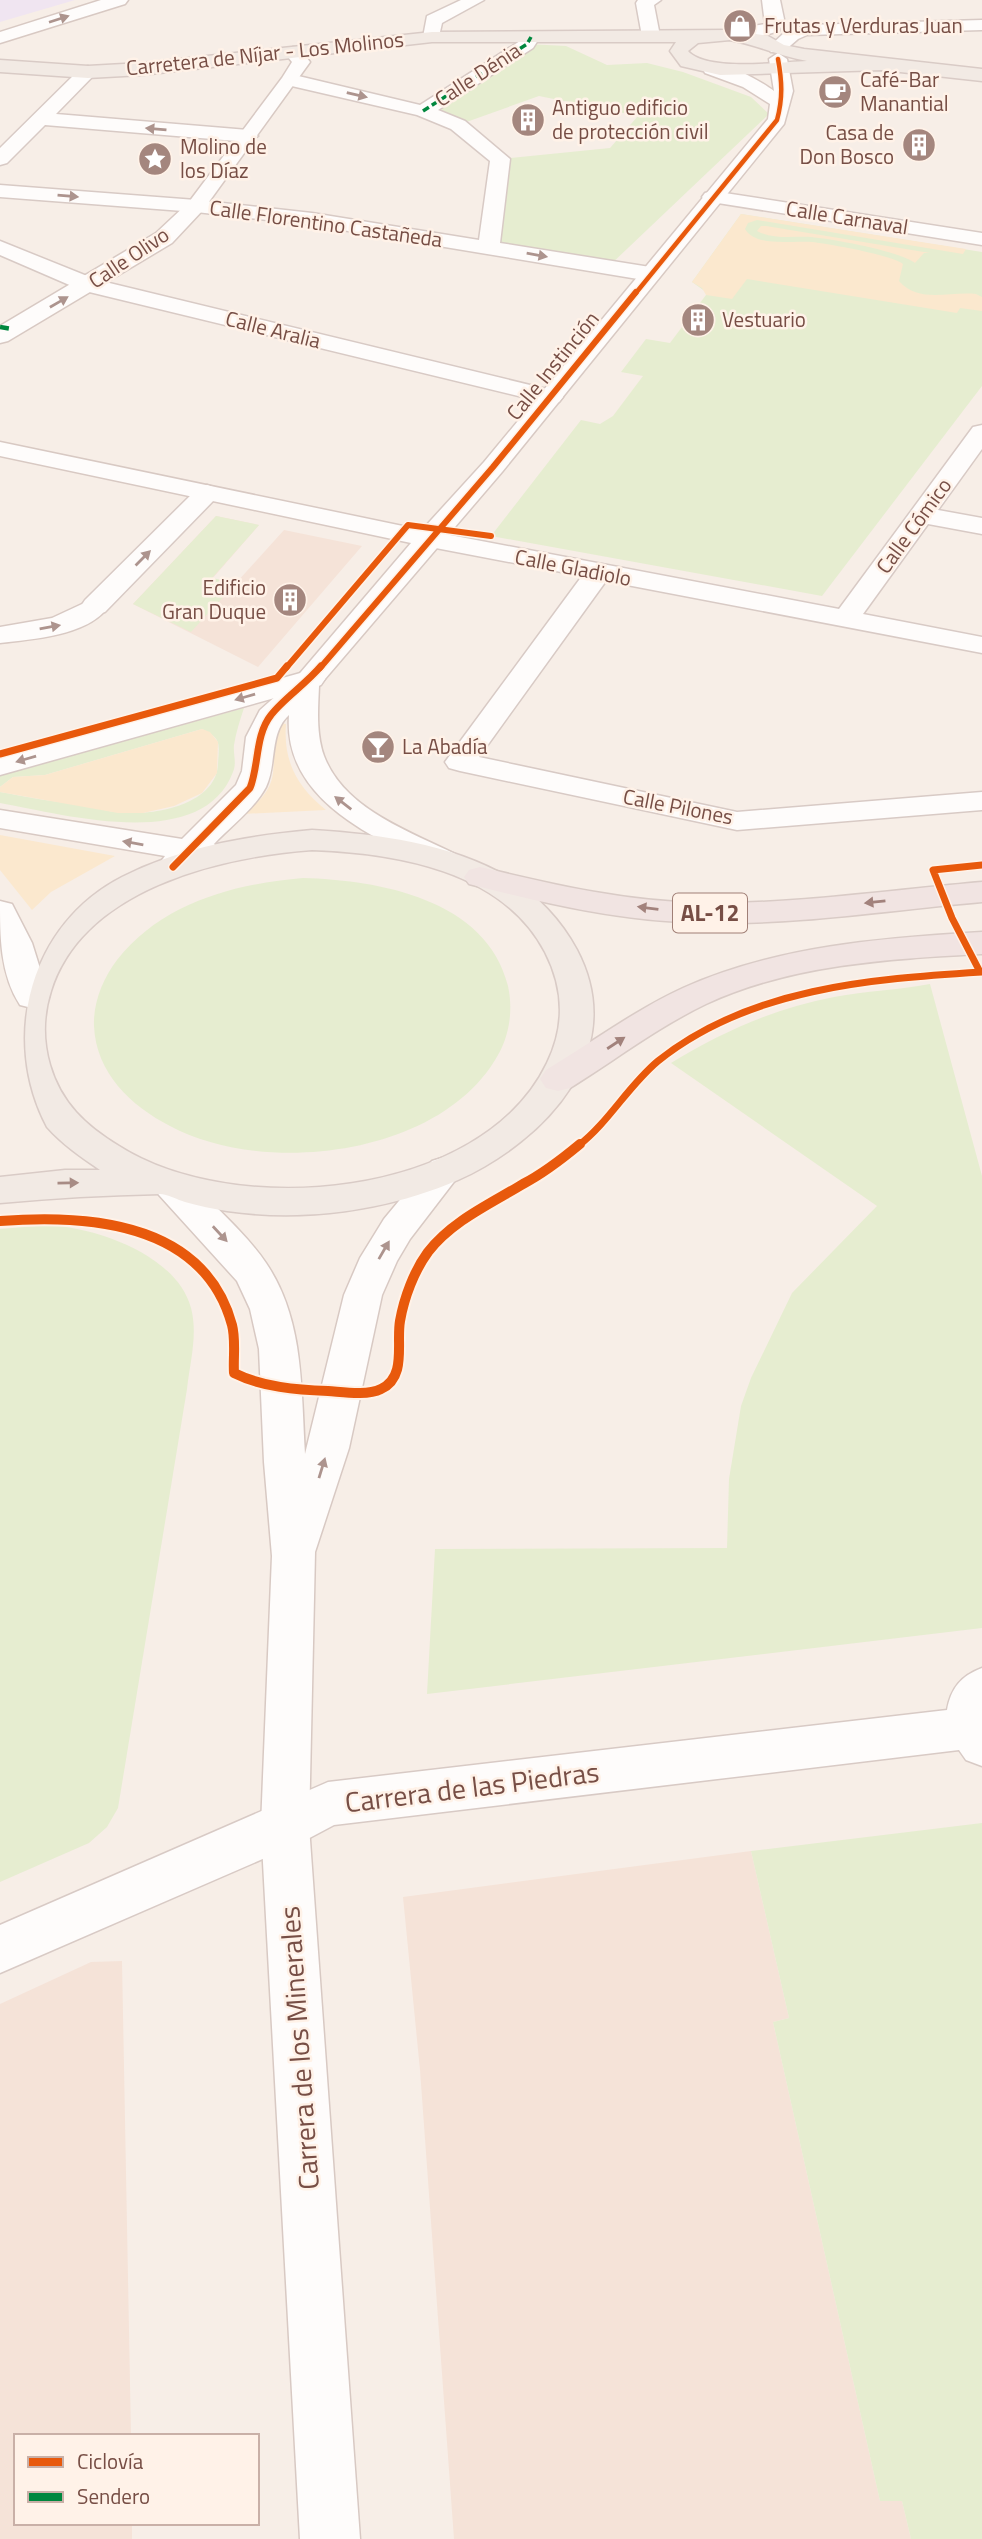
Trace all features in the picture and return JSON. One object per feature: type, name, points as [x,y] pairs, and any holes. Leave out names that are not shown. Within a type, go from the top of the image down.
[{"type":"highway","name":"AL-12","points":[[480,877],[575,897],[704,913],[786,911],[982,892]]},
{"type":"highway","points":[[558,1079],[674,1008],[733,981],[789,966],[842,957],[982,943]]},
{"type":"main road","points":[[705,67],[683,60],[679,54],[680,48],[691,40],[717,36]]},
{"type":"main road","points":[[531,37],[717,36],[757,39],[778,56],[838,64],[891,64]]},
{"type":"main road","name":"Carretera de Níjar - Los Molinos","points":[[0,66],[88,72],[432,37],[531,37]]},
{"type":"main road","points":[[531,37],[638,54]]},
{"type":"main road","points":[[666,60],[705,67],[756,68],[778,56],[812,56],[982,75]]},
{"type":"main road","points":[[346,841],[397,848],[444,861],[480,877],[513,897],[541,922],[568,965],[577,997],[576,1029],[558,1079],[535,1109],[504,1136],[445,1170],[388,1190],[326,1201],[262,1202],[231,1199],[169,1185],[119,1164],[81,1138],[65,1123],[52,1107],[34,1073],[27,1038],[32,997],[49,960],[76,926],[127,888],[181,858],[277,842],[346,841]]},
{"type":"main road","points":[[0,1070],[27,1038]]},
{"type":"main road","points":[[0,1190],[65,1183],[169,1185]]},
{"type":"street","points":[[0,38],[119,0]]},
{"type":"street","points":[[432,37],[433,20],[475,0]]},
{"type":"street","points":[[651,36],[645,3],[652,0]]},
{"type":"street","points":[[717,36],[762,32],[773,27],[775,19],[771,0]]},
{"type":"street","points":[[775,19],[790,27],[792,35]]},
{"type":"street","points":[[781,98],[778,56],[792,35],[818,29],[982,25]]},
{"type":"street","name":"Calle Dénia","points":[[423,111],[527,44],[531,37]]},
{"type":"street","points":[[293,52],[301,62],[290,80],[423,111],[458,125],[500,159],[489,247]]},
{"type":"street","points":[[781,98],[814,71],[838,64]]},
{"type":"street","points":[[705,67],[750,83],[781,98]]},
{"type":"street","points":[[0,159],[88,72]]},
{"type":"street","name":"Calle Olivo","points":[[4,331],[89,285],[164,238],[196,206],[290,80]]},
{"type":"street","name":"Calle Instinción","points":[[181,858],[250,788],[257,771],[261,737],[270,716],[308,682],[551,397],[777,120],[781,98]]},
{"type":"street","points":[[40,119],[248,136]]},
{"type":"street","name":"Calle Florentino Castañeda","points":[[0,191],[196,206],[312,219],[650,274]]},
{"type":"street","name":"Calle Carnaval","points":[[712,197],[982,239]]},
{"type":"street","name":"Calle Aralia","points":[[0,247],[89,285],[551,397]]},
{"type":"street","name":"Calle Cómico","points":[[845,620],[978,442]]},
{"type":"street","name":"Calle Gladiolo","points":[[0,449],[598,573],[982,645]]},
{"type":"street","points":[[0,635],[76,620],[95,606],[207,493]]},
{"type":"street","points":[[922,514],[982,526]]},
{"type":"street","name":"Calle Pilones","points":[[598,573],[460,762],[737,821],[982,800]]},
{"type":"street","points":[[0,766],[308,682],[302,712],[306,747],[312,769],[321,783],[345,805],[374,824],[444,861]]},
{"type":"street","points":[[0,819],[147,845],[181,858]]},
{"type":"street","points":[[0,911],[15,943],[32,997]]},
{"type":"street","name":"Carrera de los Minerales","points":[[294,1556],[328,1448],[363,1295],[379,1258],[397,1229],[445,1170]]},
{"type":"street","name":"Carrera de los Minerales","points":[[169,1185],[242,1258],[263,1291],[279,1349],[285,1462],[294,1556],[285,1826],[330,2539]]},
{"type":"street","name":"Carrera de las Piedras","points":[[0,1949],[285,1826],[328,1804],[978,1720]]},
{"type":"shaded area","points":[[0,0],[75,0],[0,22]]},
{"type":"shaded area","points":[[216,516],[259,525],[212,579],[236,583],[284,530],[362,546],[258,667],[133,604]]},
{"type":"shaded area","points":[[751,1851],[789,2018],[773,2022],[880,2501],[902,2501],[911,2539],[454,2539],[420,2070],[403,1897]]},
{"type":"shaded area","points":[[122,1961],[131,2434],[14,2434],[14,2525],[132,2525],[132,2539],[0,2539],[0,2004],[91,1962]]},
{"type":"green space","points":[[527,44],[566,46],[607,65],[647,63],[683,72],[751,97],[769,114],[608,267],[489,247],[500,159],[610,148],[638,116],[539,96],[458,125],[423,111]]},
{"type":"green space","points":[[741,214],[982,252],[982,386],[822,596],[491,536],[581,420],[600,424],[613,416],[643,376],[621,372],[646,339],[670,343],[706,295],[706,292],[692,282]]},
{"type":"green space","points":[[216,516],[259,525],[212,578],[236,583],[191,632],[133,604]]},
{"type":"green space","points":[[244,708],[234,745],[233,772],[217,797],[192,813],[162,821],[128,822],[93,820],[0,803],[0,792],[130,813],[146,813],[179,806],[206,790],[214,778],[218,764],[218,742],[202,729],[45,775],[13,777],[0,787],[0,775]]},
{"type":"green space","points":[[303,878],[364,883],[395,890],[426,900],[454,914],[478,933],[496,956],[508,986],[508,1030],[498,1055],[472,1089],[436,1116],[395,1135],[349,1148],[301,1153],[253,1151],[209,1142],[170,1126],[142,1109],[118,1086],[101,1059],[96,1043],[95,1009],[103,983],[112,967],[135,940],[177,911],[201,900],[251,885]]},
{"type":"green space","points":[[930,984],[982,1176],[982,1628],[427,1694],[435,1549],[727,1548],[729,1479],[741,1406],[751,1378],[792,1293],[877,1206],[671,1063],[729,1031],[791,1008],[846,995]]},
{"type":"green space","points":[[49,1225],[68,1227],[111,1239],[153,1259],[170,1273],[183,1289],[191,1308],[194,1338],[118,1808],[107,1827],[89,1843],[0,1882],[0,1229]]},
{"type":"green space","points":[[982,1823],[982,2539],[911,2539],[902,2501],[880,2501],[773,2022],[789,2018],[751,1851]]},
{"type":"sand","points":[[741,214],[966,249],[963,254],[757,220],[748,223],[745,229],[750,235],[766,241],[812,242],[887,257],[903,264],[899,281],[907,288],[935,295],[976,294],[982,297],[982,311],[960,308],[957,313],[747,279],[732,299],[706,295],[702,288],[692,282]]},
{"type":"sand","points":[[761,226],[930,253],[924,253],[915,263],[895,254],[849,243],[811,237],[770,236],[757,231]]},
{"type":"sand","points":[[281,723],[286,724],[287,750],[294,772],[307,792],[326,810],[243,814],[267,791]]},
{"type":"sand","points":[[202,729],[210,732],[218,742],[217,773],[202,793],[174,806],[143,813],[118,813],[0,792],[0,787],[13,777],[45,775]]},
{"type":"sand","points":[[0,835],[115,856],[51,892],[32,910],[0,870]]},
{"type":"marked path","points":[[423,111],[527,44],[531,37]]},
{"type":"marked path","points":[[0,327],[12,329]]},
{"type":"cycle path","points":[[173,867],[250,788],[257,771],[261,737],[270,716],[305,685],[493,467],[777,120],[779,102],[784,91],[778,59]]},
{"type":"cycle path","points":[[0,754],[277,678],[408,525],[491,536]]},
{"type":"cycle path","points":[[980,972],[952,918],[933,870],[982,865]]},
{"type":"cycle path","points":[[0,1221],[41,1218],[84,1220],[125,1227],[162,1241],[194,1261],[218,1290],[232,1327],[234,1373],[280,1387],[343,1392],[378,1390],[388,1384],[397,1371],[402,1310],[415,1275],[429,1251],[457,1224],[539,1175],[586,1140],[660,1060],[695,1036],[732,1017],[772,1003],[855,984],[982,972]]},
{"type":"place","name":"Frutas y Verduras Juan","points":[[740,26]]},
{"type":"place","name":"Café-Bar Manantial","points":[[835,92]]},
{"type":"place","name":"Antiguo edificio de protección civil","points":[[528,120]]},
{"type":"place","name":"Casa de Don Bosco","points":[[919,145]]},
{"type":"place","name":"Molino de los Díaz","points":[[155,159]]},
{"type":"place","name":"Vestuario","points":[[698,320]]},
{"type":"place","name":"Edificio Gran Duque","points":[[290,600]]},
{"type":"place","name":"La Abadía","points":[[378,747]]}]
